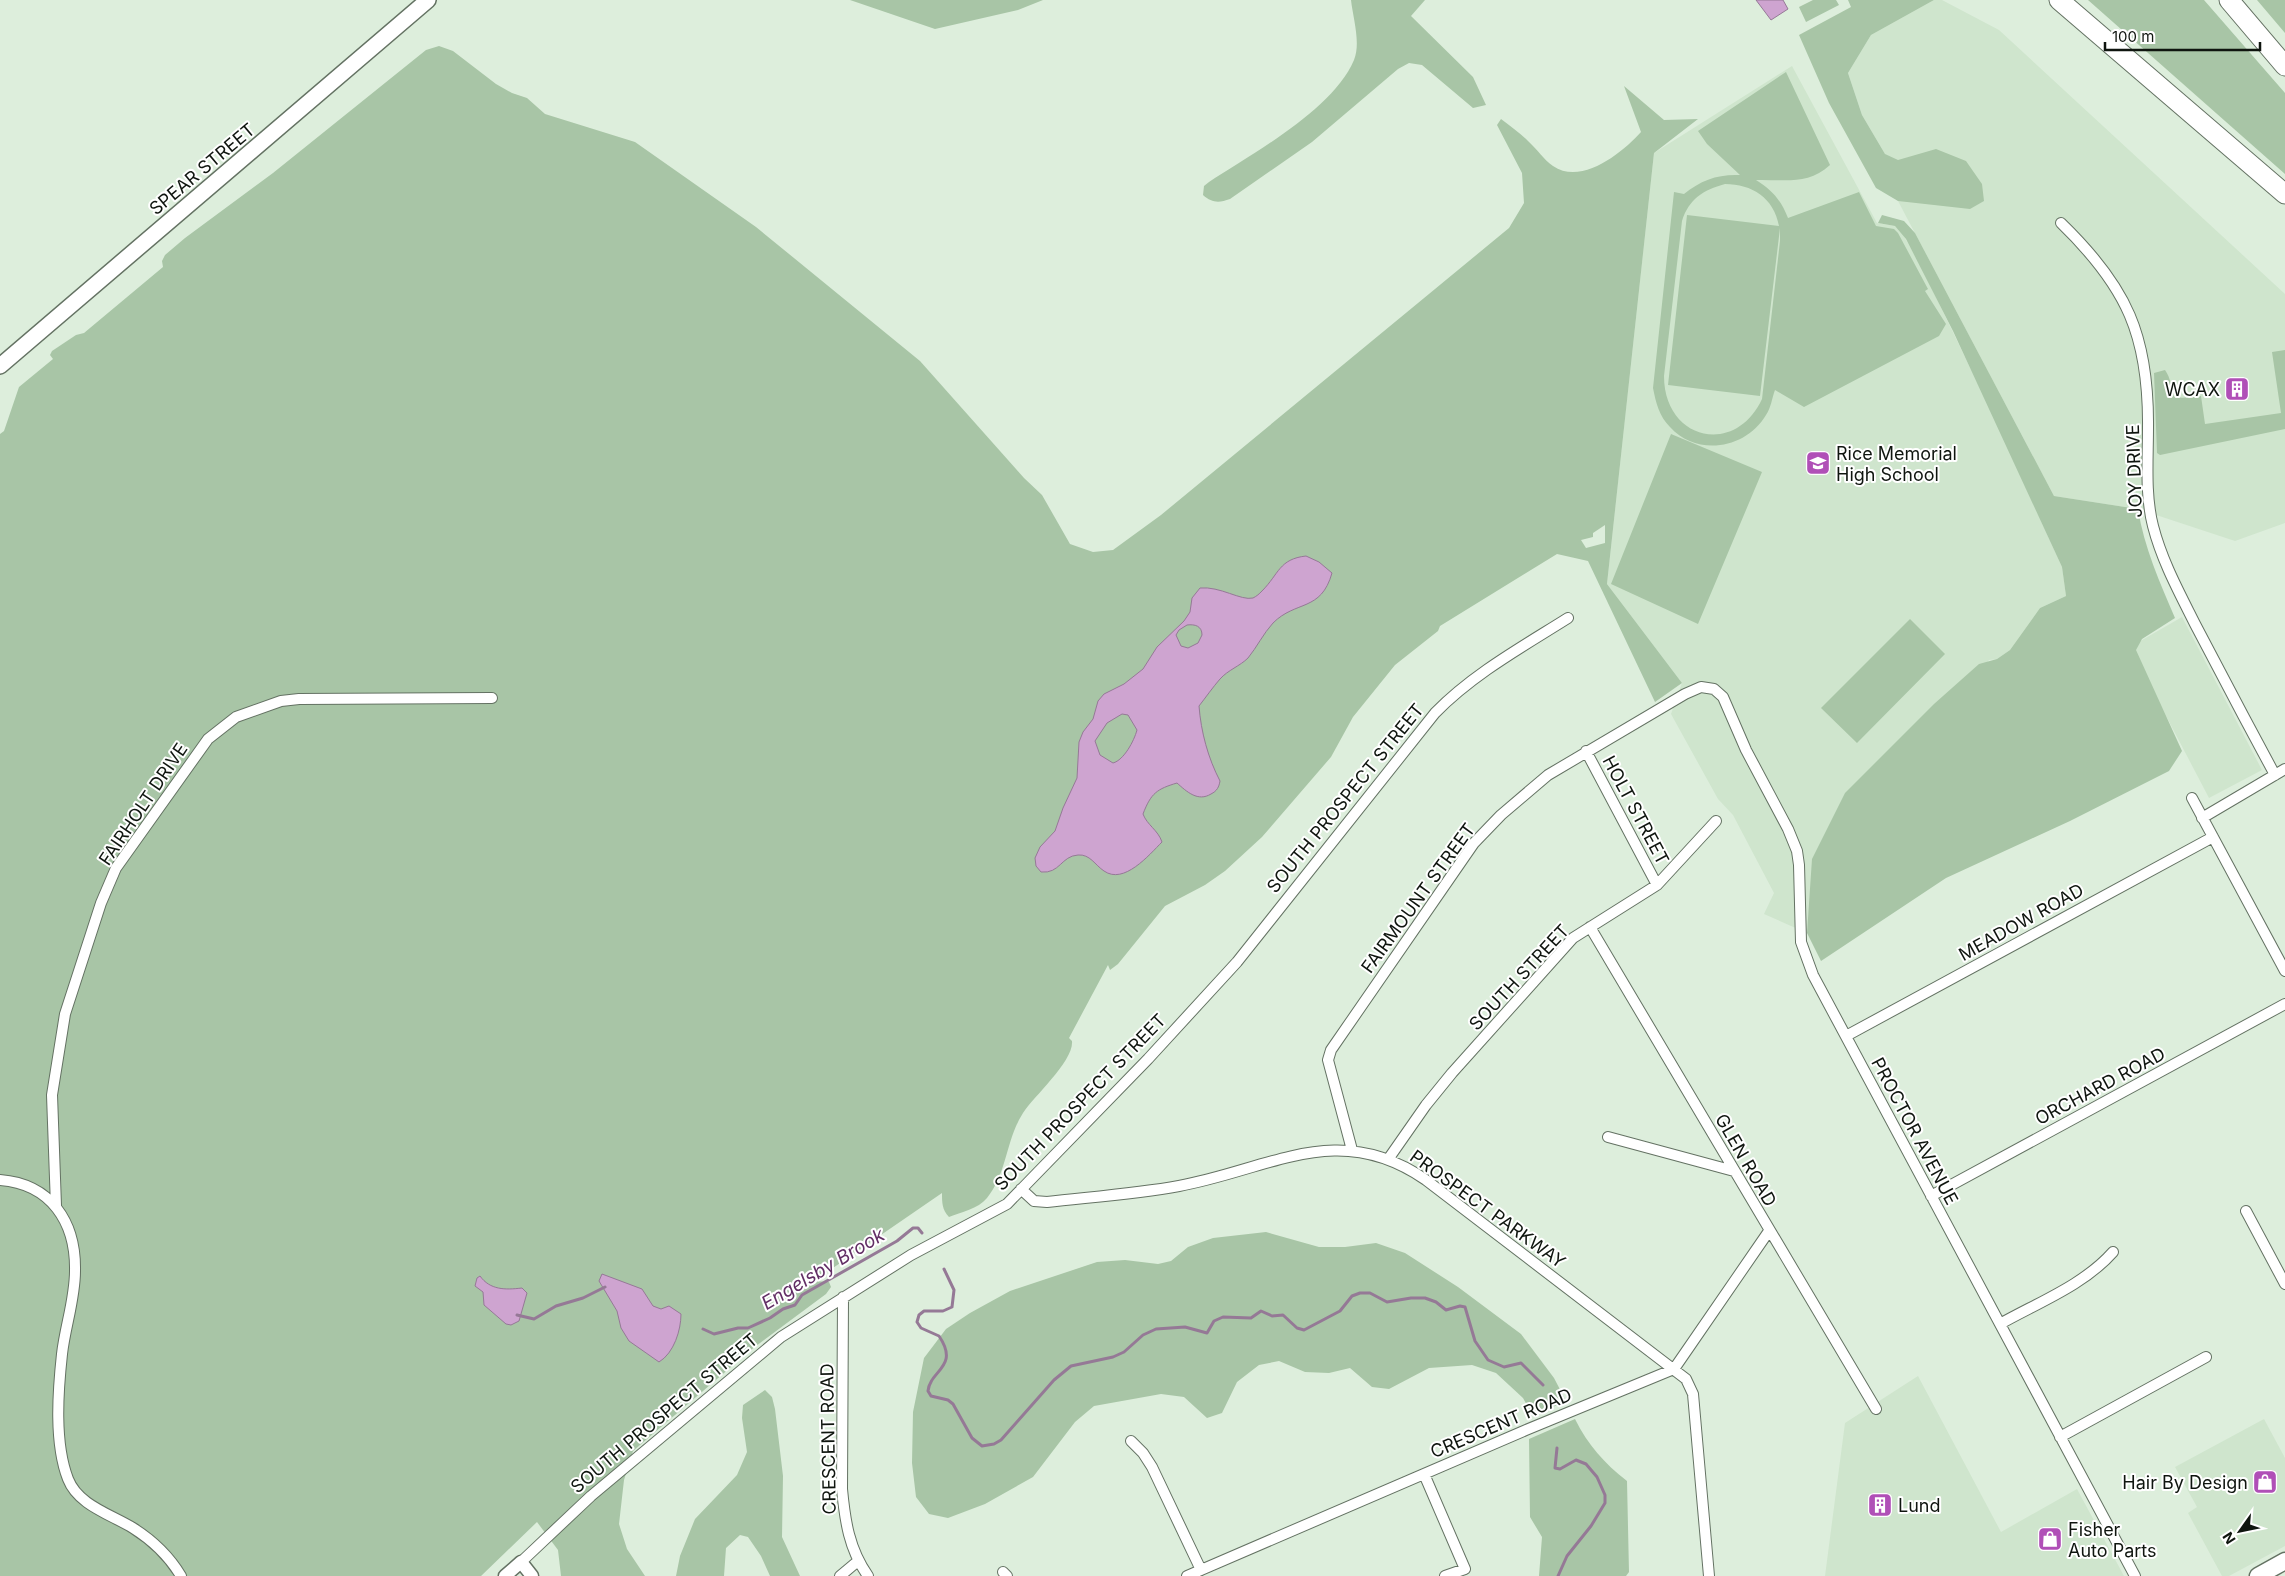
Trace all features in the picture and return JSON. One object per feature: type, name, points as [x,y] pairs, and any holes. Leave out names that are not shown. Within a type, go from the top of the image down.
[{"type":"highway","points":[[2059,0],[2285,194]]},
{"type":"highway","points":[[2230,0],[2285,66]]},
{"type":"main road","name":"SPEAR STREET","points":[[0,366],[428,0]]},
{"type":"main road","points":[[2264,1575],[2285,1561]]},
{"type":"street","name":"JOY DRIVE","points":[[2061,223],[2112,280],[2134,324],[2146,373],[2150,506],[2160,551],[2208,648],[2275,774]]},
{"type":"street","name":"SOUTH PROSPECT STREET","points":[[505,1576],[591,1496],[781,1337],[911,1255],[1007,1204],[1148,1059],[1237,962],[1368,796],[1452,696],[1472,680],[1568,618]]},
{"type":"street","name":"FAIRMOUNT STREET","points":[[1352,1150],[1328,1060],[1331,1050],[1474,843],[1501,815],[1548,775],[1685,694],[1701,687],[1714,689]]},
{"type":"street","name":"PROCTOR AVENUE","points":[[1714,689],[1727,704],[1735,726],[1788,829],[1797,851],[1801,884],[1800,933],[1813,975],[2135,1576]]},
{"type":"street","name":"FAIRHOLT DRIVE","points":[[56,1206],[52,1094],[65,1014],[101,903],[116,868],[208,739],[236,716],[281,701],[299,699],[492,698]]},
{"type":"street","name":"HOLT STREET","points":[[1586,751],[1657,885]]},
{"type":"street","points":[[2202,818],[2285,769]]},
{"type":"street","points":[[2192,798],[2285,972]]},
{"type":"street","name":"SOUTH STREET","points":[[1389,1158],[1426,1105],[1452,1073],[1567,945],[1590,927],[1657,885],[1716,822]]},
{"type":"street","name":"MEADOW ROAD","points":[[1846,1036],[2212,837]]},
{"type":"street","name":"GLEN ROAD","points":[[1590,927],[1876,1409]]},
{"type":"street","name":"ORCHARD ROAD","points":[[1932,1196],[2285,1004]]},
{"type":"street","points":[[1608,1137],[1734,1171]]},
{"type":"street","name":"PROSPECT PARKWAY","points":[[1020,1189],[1034,1201],[1042,1202],[1156,1190],[1202,1181],[1305,1154],[1352,1150],[1389,1158],[1403,1164],[1686,1379],[1693,1394],[1709,1576]]},
{"type":"street","points":[[0,1180],[30,1186],[40,1191],[56,1206],[69,1232],[74,1250],[76,1272],[60,1376],[59,1425],[65,1471],[76,1494],[146,1537],[165,1554],[181,1576]]},
{"type":"street","points":[[2246,1211],[2285,1284]]},
{"type":"street","points":[[1674,1369],[1769,1231]]},
{"type":"street","points":[[2000,1324],[2084,1276],[2105,1261],[2113,1252]]},
{"type":"street","name":"CRESCENT ROAD","points":[[843,1297],[842,1489],[846,1526],[858,1561],[868,1576]]},
{"type":"street","points":[[2060,1437],[2206,1357]]},
{"type":"street","name":"CRESCENT ROAD","points":[[1187,1576],[1674,1369]]},
{"type":"street","points":[[1131,1441],[1143,1452],[1152,1467],[1201,1570]]},
{"type":"street","points":[[1424,1474],[1465,1569],[1446,1576]]},
{"type":"street","points":[[840,1576],[858,1561]]},
{"type":"street","points":[[521,1562],[532,1576]]},
{"type":"shaded area","points":[[850,0],[1043,0],[1018,10],[935,29]]},
{"type":"shaded area","points":[[1351,0],[1425,0],[1411,16],[1473,77],[1486,105],[1473,108],[1422,65],[1409,63],[1398,69],[1312,142],[1230,199],[1216,202],[1206,198],[1203,195],[1204,186],[1290,129],[1329,96],[1344,78],[1354,60],[1357,46]]},
{"type":"shaded area","points":[[1756,0],[1783,0],[1788,9],[1771,20]]},
{"type":"shaded area","points":[[1813,0],[1836,0],[1839,5],[1806,22],[1799,7]]},
{"type":"shaded area","points":[[1848,0],[1934,0],[1871,35],[1848,73],[1862,115],[1885,154],[1898,160],[1936,149],[1966,161],[1982,184],[1984,201],[1970,209],[1898,201],[1876,188],[1829,103],[1799,35],[1851,7]]},
{"type":"shaded area","points":[[1934,0],[1942,0],[1999,30],[2285,294],[2285,523],[2235,541],[2138,509],[2054,496],[1898,201],[1885,154],[1862,115],[1848,73],[1871,35]]},
{"type":"shaded area","points":[[2088,0],[2204,0],[2285,93],[2285,174]]},
{"type":"shaded area","points":[[2257,0],[2285,0],[2285,33]]},
{"type":"shaded area","points":[[439,46],[453,51],[496,84],[512,93],[527,98],[545,114],[635,142],[756,227],[920,361],[1024,478],[1042,495],[1070,544],[1093,552],[1113,550],[1161,515],[1509,228],[1524,203],[1522,173],[1497,125],[1501,119],[1525,138],[1553,166],[1564,171],[1576,172],[1589,169],[1613,157],[1641,132],[1624,86],[1664,120],[1698,119],[1654,153],[1607,584],[1682,683],[1655,702],[1588,561],[1557,554],[1440,626],[1438,631],[1395,665],[1353,717],[1331,757],[1262,837],[1225,871],[1205,885],[1165,906],[1118,964],[1110,970],[1108,965],[1069,1038],[1072,1041],[1067,1058],[1028,1106],[1017,1123],[999,1178],[987,1198],[974,1208],[949,1217],[942,1203],[942,1193],[814,1281],[829,1282],[831,1287],[826,1294],[752,1349],[633,1451],[624,1480],[619,1524],[627,1549],[645,1576],[561,1576],[558,1550],[537,1522],[481,1576],[0,1576],[0,434],[4,431],[19,387],[53,359],[50,355],[52,351],[76,335],[84,333],[163,267],[162,261],[165,255],[185,238],[273,173],[426,50]],"holes":[[[1605,525],[1605,543],[1586,548],[1581,540],[1593,537],[1593,533]]]},
{"type":"shaded area","name":"Rice Memorial High School","points":[[1792,66],[1877,223],[1895,226],[1901,231],[1923,270],[1989,407],[2062,567],[2066,596],[2040,608],[2010,650],[1997,659],[1989,660],[1810,901],[1807,933],[1764,914],[1774,893],[1733,815],[1718,799],[1671,714],[1682,683],[1607,584],[1654,153]]},
{"type":"shaded area","points":[[1786,72],[1830,165],[1821,172],[1804,179],[1756,180],[1775,196],[1788,218],[1859,192],[1876,226],[1894,229],[1898,233],[1928,289],[1925,291],[1946,324],[1939,336],[1804,407],[1775,390],[1768,412],[1757,427],[1734,442],[1721,445],[1694,443],[1670,427],[1661,414],[1653,388],[1674,192],[1684,194],[1710,179],[1740,175],[1707,144],[1698,131]],"holes":[[[1725,184],[1753,190],[1767,200],[1779,226],[1687,215],[1668,385],[1760,396],[1780,228],[1762,399],[1750,417],[1735,429],[1719,434],[1703,433],[1688,427],[1676,415],[1667,398],[1664,376],[1682,221],[1685,213],[1698,197],[1710,189]]]},
{"type":"shaded area","points":[[1882,215],[1904,221],[1915,233],[2054,496],[2138,509],[2148,551],[2175,618],[2142,639],[2136,650],[2182,751],[2169,771],[2070,821],[1946,878],[1821,961],[1807,933],[1812,859],[1845,793],[1934,704],[1979,664],[1997,659],[2010,650],[2040,608],[2066,596],[2062,567],[1953,331],[1906,239],[1895,226],[1878,223]]},
{"type":"shaded area","points":[[2285,350],[2285,429],[2160,455],[2157,453],[2154,373],[2165,370],[2174,396],[2187,398],[2201,396],[2205,424],[2281,413],[2272,352]]},
{"type":"shaded area","points":[[1671,434],[1762,472],[1698,624],[1611,584]]},
{"type":"shaded area","points":[[1306,556],[1319,562],[1332,573],[1327,585],[1315,600],[1290,611],[1273,623],[1248,658],[1223,676],[1199,706],[1206,745],[1220,781],[1216,790],[1202,797],[1189,793],[1177,783],[1164,787],[1155,793],[1143,814],[1162,842],[1136,867],[1128,871],[1112,874],[1104,871],[1086,856],[1078,855],[1068,858],[1057,868],[1041,872],[1036,866],[1035,858],[1040,847],[1055,831],[1077,778],[1079,742],[1083,732],[1093,719],[1098,701],[1104,694],[1124,684],[1143,669],[1157,647],[1184,621],[1190,612],[1192,598],[1200,588],[1215,589],[1242,597],[1253,598],[1268,585],[1280,568],[1290,560]],"holes":[[[1187,625],[1198,626],[1202,635],[1198,643],[1188,648],[1181,646],[1176,635],[1179,630]],[[1122,714],[1128,715],[1137,730],[1125,754],[1113,763],[1100,755],[1095,741],[1107,723]]]},
{"type":"shaded area","points":[[2182,617],[2262,770],[2209,798],[2130,647]]},
{"type":"shaded area","points":[[1910,619],[1945,654],[1857,743],[1821,708]]},
{"type":"shaded area","points":[[1266,1232],[1319,1247],[1345,1247],[1376,1243],[1405,1253],[1458,1287],[1521,1334],[1554,1378],[1566,1401],[1533,1416],[1523,1398],[1496,1373],[1472,1365],[1429,1368],[1389,1389],[1372,1387],[1350,1368],[1329,1373],[1305,1372],[1279,1361],[1259,1365],[1237,1382],[1222,1413],[1207,1418],[1184,1397],[1161,1394],[1094,1406],[1075,1422],[1033,1477],[985,1504],[948,1518],[929,1514],[916,1497],[912,1463],[913,1412],[924,1358],[946,1329],[970,1313],[1010,1291],[1097,1262],[1125,1260],[1158,1264],[1171,1261],[1188,1247],[1213,1238]]},
{"type":"shaded area","points":[[602,1274],[642,1289],[653,1306],[661,1309],[669,1306],[681,1314],[676,1341],[669,1353],[659,1362],[629,1341],[621,1328],[617,1311],[599,1281]]},
{"type":"shaded area","points":[[480,1276],[488,1284],[498,1288],[522,1288],[527,1293],[519,1321],[511,1325],[506,1324],[484,1305],[483,1292],[475,1286],[477,1278]]},
{"type":"shaded area","points":[[1918,1376],[2001,1532],[2077,1489],[2124,1576],[1825,1576],[1845,1423]]},
{"type":"shaded area","points":[[765,1390],[772,1397],[775,1409],[783,1476],[782,1537],[800,1576],[770,1576],[761,1556],[748,1537],[740,1535],[726,1548],[724,1576],[676,1576],[680,1556],[695,1519],[737,1475],[747,1452],[742,1418],[743,1405]]},
{"type":"shaded area","points":[[1575,1419],[1597,1453],[1627,1481],[1629,1572],[1626,1576],[1539,1576],[1542,1537],[1530,1517],[1529,1439]]},
{"type":"shaded area","points":[[2264,1419],[2285,1458],[2285,1546],[2229,1576],[2222,1576],[2188,1513],[2197,1507],[2175,1467]]},
{"type":"waterway","name":"Engelsby Brook","points":[[703,1329],[714,1334],[738,1328],[748,1328],[770,1318],[783,1309],[795,1305],[802,1295],[897,1241],[913,1228],[918,1228],[922,1233]]},
{"type":"waterway","name":"Engelsby Brook","points":[[944,1269],[954,1290],[952,1307],[943,1311],[924,1311],[919,1315],[917,1322],[921,1328],[939,1336],[945,1346],[945,1361],[930,1384],[928,1391],[931,1396],[948,1400],[953,1404],[972,1438],[982,1446],[994,1444],[1001,1440],[1054,1380],[1071,1366],[1113,1357],[1124,1352],[1143,1335],[1156,1329],[1185,1327],[1207,1333],[1214,1321],[1223,1317],[1251,1318],[1261,1311],[1272,1316],[1283,1315],[1297,1328],[1304,1330],[1340,1311],[1352,1296],[1360,1293],[1370,1293],[1387,1302],[1425,1298],[1436,1302],[1446,1310],[1460,1306],[1465,1307],[1475,1341],[1488,1360],[1504,1367],[1521,1363],[1543,1385]]},
{"type":"waterway","points":[[517,1315],[534,1319],[556,1306],[583,1298],[605,1287]]},
{"type":"waterway","name":"Engelsby Brook","points":[[1557,1448],[1555,1468],[1560,1469],[1576,1460],[1586,1464],[1597,1477],[1605,1495],[1605,1503],[1591,1526],[1567,1556],[1558,1576]]},
{"type":"place","name":"WCAX","points":[[2237,389]]},
{"type":"place","name":"Rice Memorial High School","points":[[1818,463]]},
{"type":"place","name":"Hair By Design","points":[[2265,1482]]},
{"type":"place","name":"Lund","points":[[1880,1505]]},
{"type":"place","name":"Fisher Auto Parts","points":[[2050,1539]]}]
